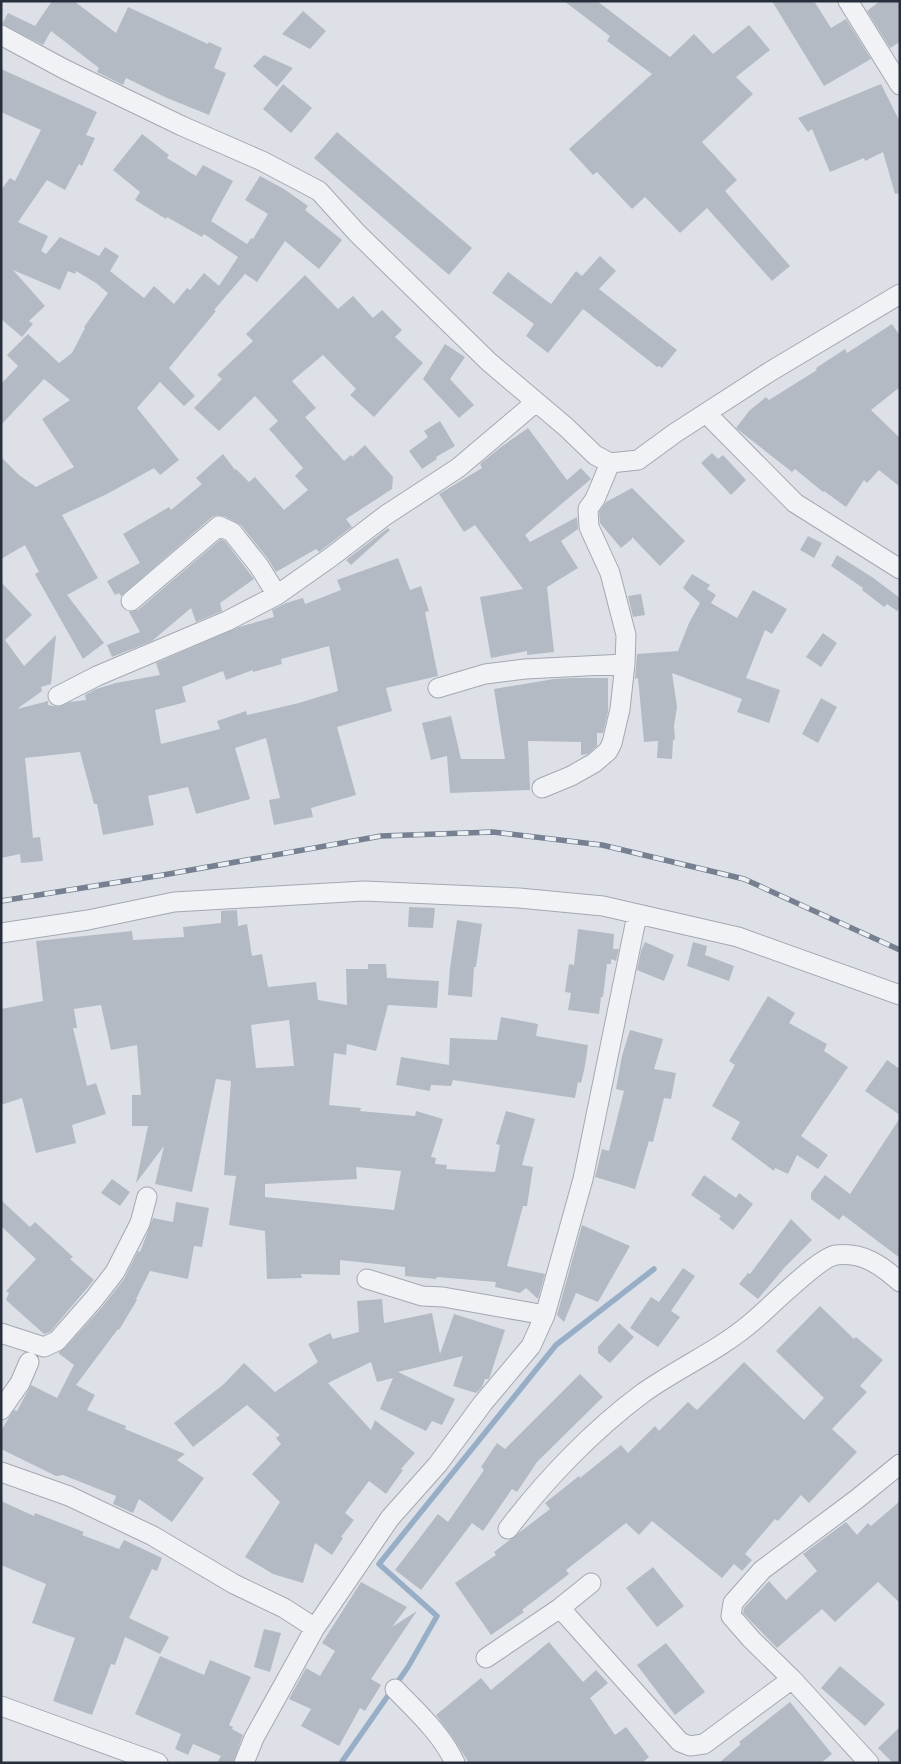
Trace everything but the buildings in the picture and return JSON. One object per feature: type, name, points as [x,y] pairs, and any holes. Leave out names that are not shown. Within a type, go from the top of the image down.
[{"type":"street","points":[[848,1],[900,85]]},
{"type":"street","points":[[1,35],[64,69],[182,126],[262,161],[319,191],[357,232],[489,362],[566,427],[595,455],[610,463],[638,460],[771,371],[900,294]]},
{"type":"street","points":[[58,696],[97,676],[227,621],[277,595],[386,515],[458,468],[536,402]]},
{"type":"street","points":[[706,414],[795,503],[900,569]]},
{"type":"street","points":[[542,788],[571,776],[594,763],[608,752],[620,709],[626,664],[626,635],[610,573],[589,527],[588,510],[595,499],[610,463]]},
{"type":"street","points":[[130,601],[219,526],[232,532],[259,566],[277,595]]},
{"type":"street","points":[[438,688],[485,674],[525,669],[626,664]]},
{"type":"street","points":[[1,933],[88,920],[174,902],[364,891],[519,898],[603,906],[738,937],[900,995]]},
{"type":"street","points":[[244,1763],[254,1738],[316,1628],[390,1518],[438,1464],[483,1404],[531,1346],[545,1316],[583,1179],[637,915]]},
{"type":"street","points":[[1,1333],[44,1347],[57,1340],[94,1299],[115,1272],[140,1223],[147,1197]]},
{"type":"street","points":[[508,1530],[530,1500],[606,1422],[645,1392],[750,1324],[824,1260],[834,1255],[866,1258],[883,1267],[900,1282]]},
{"type":"street","points":[[368,1279],[422,1296],[443,1297],[545,1316]]},
{"type":"street","points":[[1,1410],[20,1383],[29,1362]]},
{"type":"street","points":[[869,1763],[731,1616],[733,1603],[762,1570],[857,1499],[900,1464]]},
{"type":"street","points":[[1,1472],[69,1496],[153,1536],[234,1584],[284,1608],[316,1628]]},
{"type":"street","points":[[486,1658],[560,1608],[591,1583]]},
{"type":"street","points":[[560,1608],[680,1742],[690,1746],[704,1744],[792,1679]]},
{"type":"street","points":[[395,1689],[422,1717],[450,1753],[455,1763]]},
{"type":"street","points":[[1,1706],[158,1763]]},
{"type":"waterway","points":[[341,1763],[408,1667],[437,1616],[379,1564],[556,1345],[654,1269]]},
{"type":"railway","points":[[1,901],[163,875],[381,836],[493,832],[602,845],[744,879],[900,950]]}]
